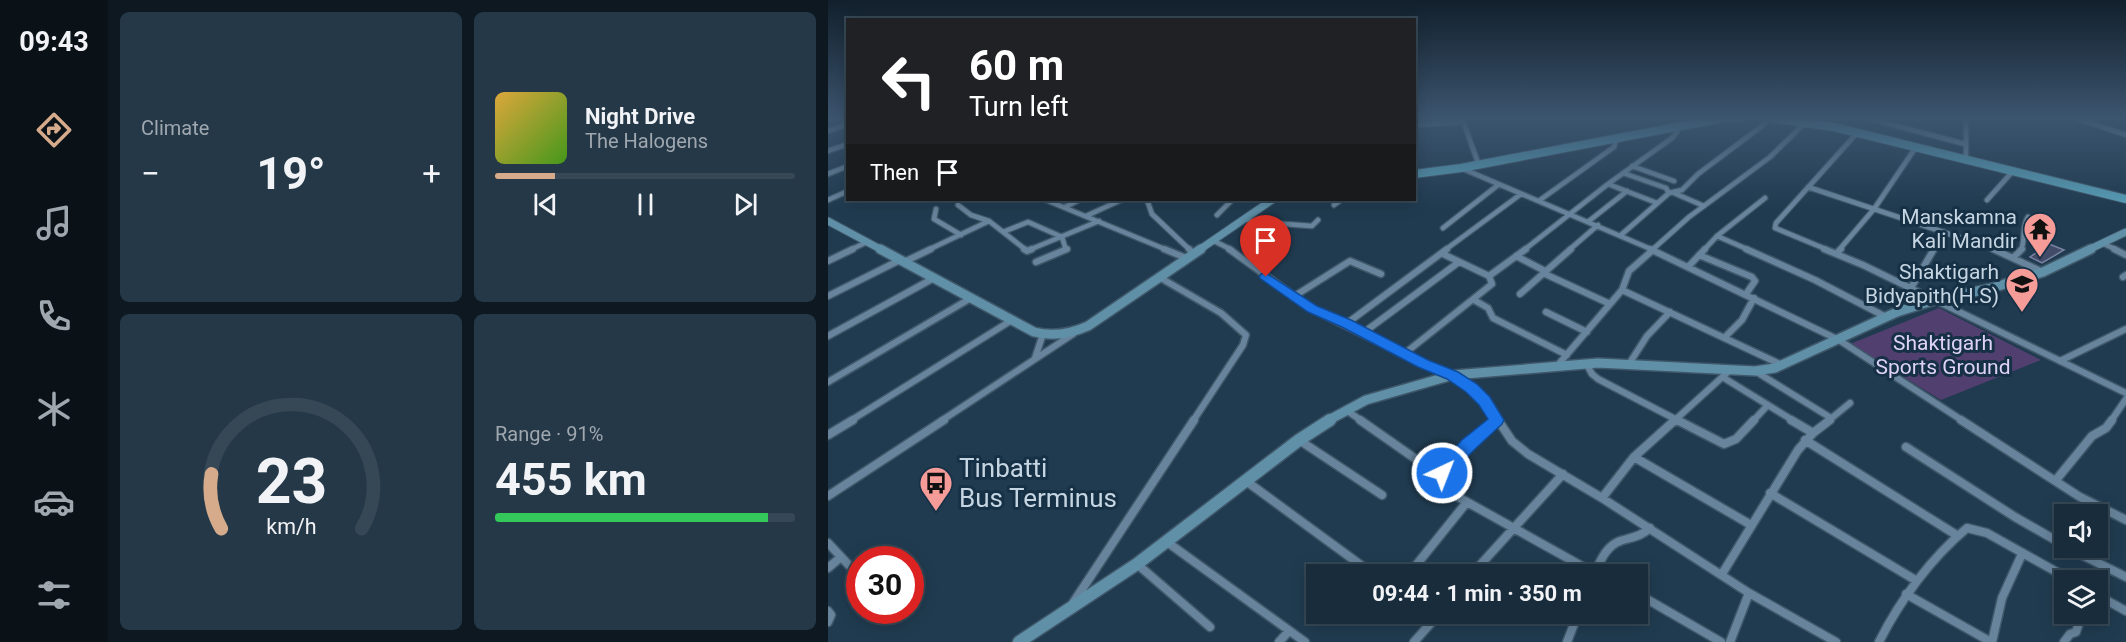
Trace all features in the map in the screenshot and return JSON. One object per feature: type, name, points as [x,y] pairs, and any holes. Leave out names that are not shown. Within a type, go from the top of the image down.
[{"type":"main road","points":[[1462,165],[1542,148]]},
{"type":"main road","points":[[1416,170],[1462,165],[1560,148]]},
{"type":"main road","points":[[1920,148],[2126,197]]},
{"type":"main road","points":[[1929,148],[2126,197]]},
{"type":"street","points":[[1473,148],[1477,160]]},
{"type":"street","points":[[1540,200],[1613,148]]},
{"type":"street","points":[[1489,276],[1658,148]]},
{"type":"street","points":[[1621,235],[1657,203],[1671,193],[1682,190],[1698,174],[1733,148]]},
{"type":"street","points":[[1557,366],[1622,290],[1629,271],[1704,206],[1763,163],[1779,148]]},
{"type":"street","points":[[1844,148],[1776,223],[1775,228],[1837,253],[2126,393]]},
{"type":"street","points":[[1837,253],[1874,209],[1915,148]]},
{"type":"street","points":[[1965,148],[1966,157]]},
{"type":"street","points":[[1462,165],[1498,184],[1621,235],[1839,340],[2080,497],[2126,520]]},
{"type":"street","points":[[1632,166],[1674,182]]},
{"type":"street","points":[[828,174],[846,167]]},
{"type":"street","points":[[1987,200],[2013,171]]},
{"type":"street","points":[[1623,173],[1704,206]]},
{"type":"street","points":[[1443,228],[1498,184]]},
{"type":"street","points":[[1608,184],[1657,203]]},
{"type":"street","points":[[1808,188],[2015,256],[2043,272]]},
{"type":"street","points":[[1589,221],[1627,191]]},
{"type":"street","points":[[828,200],[846,192]]},
{"type":"street","points":[[1346,324],[1521,194]]},
{"type":"street","points":[[1688,267],[1717,236],[1765,198]]},
{"type":"street","points":[[1049,201],[1190,255]]},
{"type":"street","points":[[1065,207],[1077,201]]},
{"type":"street","points":[[1086,216],[1119,201]]},
{"type":"street","points":[[1147,201],[1152,214],[1190,255]]},
{"type":"street","points":[[1217,215],[1231,201]]},
{"type":"street","points":[[828,496],[1077,331],[1088,326],[1271,201]]},
{"type":"street","points":[[1334,205],[1340,201]]},
{"type":"street","points":[[958,205],[971,214],[989,221],[1027,251],[1099,221]]},
{"type":"street","points":[[936,209],[934,219],[961,235]]},
{"type":"street","points":[[2015,256],[2022,252],[2024,247],[2021,229],[2028,217]]},
{"type":"street","points":[[1244,219],[1255,222],[1312,226],[1318,220]]},
{"type":"street","points":[[828,296],[989,221]]},
{"type":"street","points":[[1003,232],[1028,222],[1062,237],[1067,250],[1036,262]]},
{"type":"street","points":[[831,225],[1043,334],[1058,335],[1077,331]]},
{"type":"street","points":[[1520,294],[1599,225]]},
{"type":"street","points":[[1911,288],[1944,232]]},
{"type":"street","points":[[1023,641],[1137,564],[1299,440],[1366,400],[1453,375],[1586,363],[1629,364],[1727,374],[1783,366],[1897,312],[1935,300],[1992,288],[2043,272],[2124,235]]},
{"type":"street","points":[[1717,236],[1815,280],[1887,317]]},
{"type":"street","points":[[1212,240],[1235,252],[1312,309],[1453,375],[1472,388],[1485,401],[1512,441],[1528,454],[1650,528],[1749,593],[1836,642]]},
{"type":"street","points":[[828,261],[867,242]]},
{"type":"street","points":[[2104,244],[2126,255]]},
{"type":"street","points":[[1443,254],[1489,276]]},
{"type":"street","points":[[1699,255],[1752,277],[1755,281],[1746,294]]},
{"type":"street","points":[[1516,256],[1610,304]]},
{"type":"street","points":[[1293,297],[1350,261],[1381,274]]},
{"type":"street","points":[[1364,333],[1460,262]]},
{"type":"street","points":[[1404,354],[1491,286],[1489,276]]},
{"type":"street","points":[[1067,611],[1243,345],[1246,335],[1243,329],[1159,277]]},
{"type":"street","points":[[828,336],[934,278]]},
{"type":"street","points":[[1622,290],[1783,366]]},
{"type":"street","points":[[828,382],[971,298]]},
{"type":"street","points":[[1724,338],[1742,320],[1754,298]]},
{"type":"street","points":[[1474,300],[1488,308],[1493,318],[1567,355]]},
{"type":"street","points":[[1546,312],[1587,332]]},
{"type":"street","points":[[1629,364],[1647,336],[1670,312]]},
{"type":"street","points":[[828,435],[1012,320]]},
{"type":"street","points":[[2060,361],[2126,329]]},
{"type":"street","points":[[1035,359],[1043,334]]},
{"type":"street","points":[[1586,363],[1598,379],[1719,442],[1729,443],[1767,406]]},
{"type":"street","points":[[1755,371],[1831,418]]},
{"type":"street","points":[[1602,498],[1634,457],[1727,374]]},
{"type":"street","points":[[1727,374],[1767,406],[1813,433]]},
{"type":"street","points":[[2056,480],[2092,436],[2106,428],[2126,399]]},
{"type":"street","points":[[1722,574],[1770,493],[1805,440],[1850,403]]},
{"type":"street","points":[[1346,410],[1420,462],[1442,473]]},
{"type":"street","points":[[1497,420],[1468,445],[1433,483],[1578,564]]},
{"type":"street","points":[[1299,440],[1383,495]]},
{"type":"street","points":[[1805,440],[1958,536]]},
{"type":"street","points":[[1906,447],[2054,539]]},
{"type":"street","points":[[1634,457],[1751,525]]},
{"type":"street","points":[[1481,564],[1563,474]]},
{"type":"street","points":[[1245,481],[1359,564]]},
{"type":"street","points":[[1770,493],[1917,581]]},
{"type":"street","points":[[1417,564],[1467,502]]},
{"type":"street","points":[[1601,564],[1611,547],[1617,542],[1636,540],[1650,528]]},
{"type":"street","points":[[1879,642],[1890,618],[1906,594],[1958,536],[1968,528],[1987,533],[2054,571]]},
{"type":"street","points":[[1167,542],[1305,642]]},
{"type":"street","points":[[828,543],[846,562]]},
{"type":"street","points":[[1906,594],[1979,639],[1991,642],[2002,598],[2022,554]]},
{"type":"street","points":[[828,568],[841,557]]},
{"type":"street","points":[[2088,558],[2126,577]]},
{"type":"street","points":[[1137,564],[1210,627]]},
{"type":"street","points":[[1730,642],[1749,593]]},
{"type":"street","points":[[1648,600],[1721,642]]},
{"type":"street","points":[[2108,601],[2126,611]]},
{"type":"street","points":[[828,611],[831,615],[828,621]]},
{"type":"street","points":[[1414,642],[1428,624]]},
{"type":"street","points":[[1567,642],[1574,624]]},
{"type":"street","points":[[2064,642],[2066,637],[2076,632],[2079,624]]},
{"type":"street","points":[[1279,642],[1289,631]]},
{"type":"green space","name":"Shaktigarh Sports Ground","points":[[1939,308],[2041,360],[1941,400],[1850,344]]},
{"type":"building","points":[[2049,244],[2064,250],[2042,263],[2030,257]]},
{"type":"place","name":"Manskamna Kali Mandir","points":[[2040,258]]},
{"type":"place","name":"Shaktigarh Bidyapith(H.S)","points":[[2022,313]]},
{"type":"place","name":"Tinbatti Bus Terminus","points":[[936,512]]},
{"type":"route","points":[[1266,277],[1312,309],[1423,364],[1453,375],[1472,388],[1485,401],[1497,420],[1468,445],[1442,473]]}]
